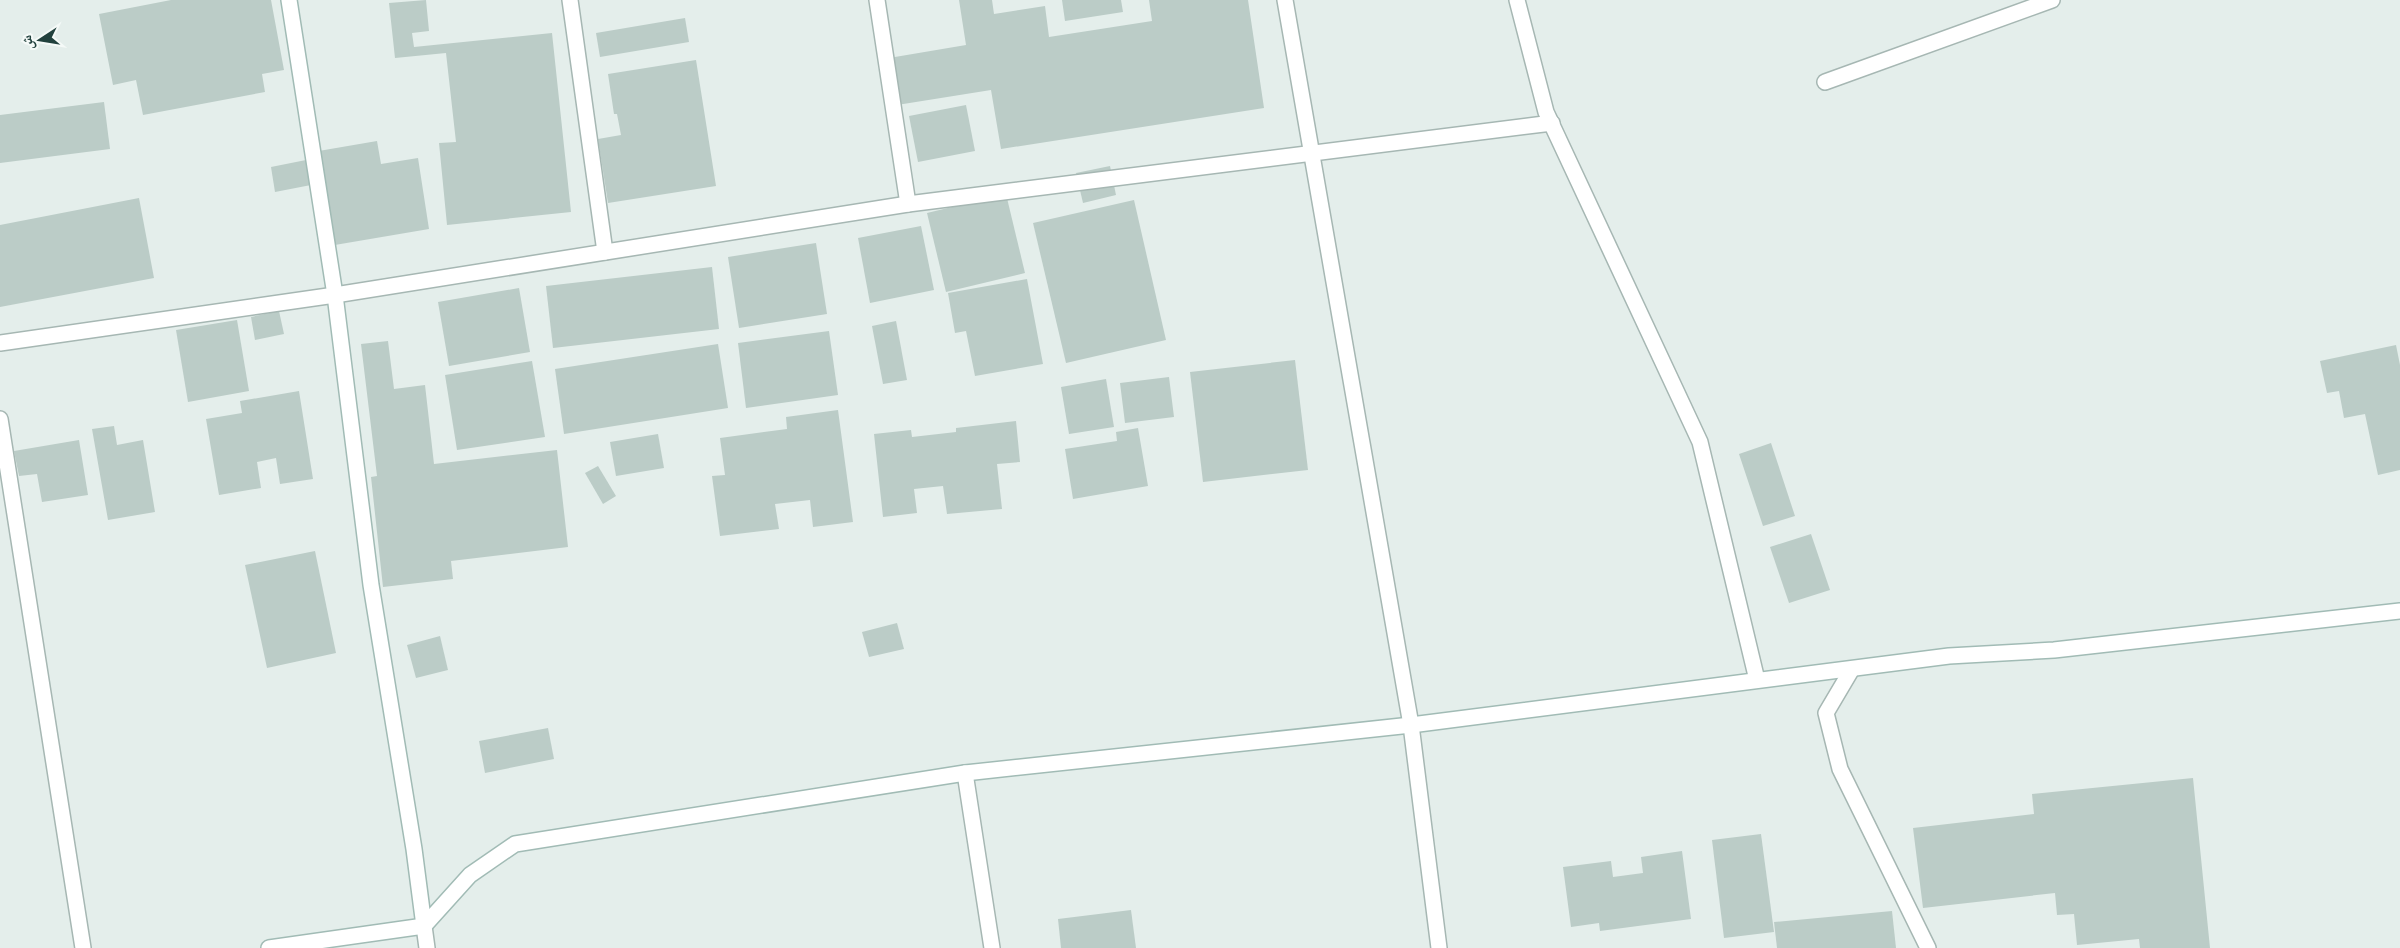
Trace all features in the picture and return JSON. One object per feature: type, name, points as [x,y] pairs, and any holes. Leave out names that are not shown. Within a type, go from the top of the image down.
[{"type":"street","points":[[289,0],[335,295],[371,585],[414,849],[427,948]]},
{"type":"street","points":[[570,0],[605,252]]},
{"type":"street","points":[[877,0],[908,204]]},
{"type":"street","points":[[1285,0],[1411,725],[1440,948]]},
{"type":"street","points":[[1517,0],[1546,112],[1700,442],[1757,680]]},
{"type":"street","points":[[1825,82],[2052,0]]},
{"type":"street","points":[[0,343],[335,295],[908,204],[1312,155],[1552,123]]},
{"type":"street","points":[[0,419],[83,948]]},
{"type":"street","points":[[269,948],[424,926],[470,875],[515,844],[965,773],[1411,725],[1949,656],[2054,650],[2400,612]]},
{"type":"street","points":[[1852,669],[1826,713],[1840,769],[1928,948]]},
{"type":"street","points":[[965,773],[992,948]]},
{"type":"building","points":[[171,0],[271,0],[284,70],[262,74],[265,92],[143,115],[136,80],[113,85],[99,14]]},
{"type":"building","points":[[426,0],[429,31],[412,33],[414,47],[552,33],[571,212],[447,225],[439,143],[456,142],[446,53],[395,58],[389,3]]},
{"type":"building","points":[[959,0],[992,0],[994,14],[1045,6],[1049,37],[1152,21],[1149,0],[1248,0],[1264,108],[1001,149],[991,90],[897,105],[889,58],[966,45]]},
{"type":"building","points":[[1062,0],[1121,0],[1123,12],[1065,21]]},
{"type":"building","points":[[685,18],[689,42],[600,57],[596,33]]},
{"type":"building","points":[[696,60],[716,186],[608,203],[598,139],[621,135],[617,114],[614,114],[608,74]]},
{"type":"building","points":[[104,102],[110,149],[0,163],[0,115]]},
{"type":"building","points":[[966,105],[975,151],[918,162],[909,116]]},
{"type":"building","points":[[377,141],[381,164],[418,158],[429,229],[323,247],[307,153]]},
{"type":"building","points":[[306,160],[311,185],[275,192],[271,167]]},
{"type":"building","points":[[1110,166],[1116,195],[1083,203],[1076,173]]},
{"type":"building","points":[[1006,194],[1025,273],[946,292],[927,213]]},
{"type":"building","points":[[139,198],[154,278],[0,307],[0,225]]},
{"type":"building","points":[[1134,200],[1166,340],[1066,363],[1033,223]]},
{"type":"building","points":[[921,226],[934,290],[870,303],[858,238]]},
{"type":"building","points":[[816,243],[827,314],[739,328],[728,257]]},
{"type":"building","points":[[712,267],[719,329],[553,348],[546,286]]},
{"type":"building","points":[[1027,279],[1043,364],[975,376],[966,331],[955,333],[948,293]]},
{"type":"building","points":[[519,288],[530,352],[449,366],[438,302]]},
{"type":"building","points":[[279,311],[284,334],[255,340],[251,317]]},
{"type":"building","points":[[237,320],[249,391],[188,402],[176,330]]},
{"type":"building","points":[[896,321],[907,380],[883,384],[872,326]]},
{"type":"building","points":[[829,331],[838,395],[746,408],[738,343]]},
{"type":"building","points":[[388,341],[394,389],[425,385],[434,464],[557,450],[568,547],[451,561],[453,579],[383,587],[371,477],[377,476],[361,344]]},
{"type":"building","points":[[718,344],[728,408],[564,434],[555,369]]},
{"type":"building","points":[[2396,345],[2400,365],[2400,470],[2378,475],[2365,414],[2344,418],[2339,391],[2327,393],[2320,361]]},
{"type":"building","points":[[1295,360],[1308,470],[1203,482],[1190,372]]},
{"type":"building","points":[[532,361],[545,437],[457,450],[445,375]]},
{"type":"building","points":[[1169,377],[1174,417],[1125,423],[1120,383]]},
{"type":"building","points":[[1106,379],[1114,427],[1069,434],[1061,387]]},
{"type":"building","points":[[299,391],[313,479],[280,484],[276,458],[257,462],[261,488],[219,495],[206,419],[242,413],[240,401]]},
{"type":"building","points":[[838,410],[853,522],[813,527],[810,500],[775,504],[779,529],[720,536],[712,476],[725,475],[720,438],[787,429],[786,417]]},
{"type":"building","points":[[1016,421],[1020,462],[997,464],[1002,509],[947,514],[943,486],[914,489],[917,513],[883,517],[874,434],[911,430],[912,437],[956,432],[956,428]]},
{"type":"building","points":[[114,426],[117,445],[143,440],[155,512],[108,520],[92,429]]},
{"type":"building","points":[[1138,428],[1148,486],[1073,499],[1065,449],[1117,441],[1116,432]]},
{"type":"building","points":[[658,434],[664,468],[616,476],[610,442]]},
{"type":"building","points":[[79,440],[88,495],[42,502],[37,474],[19,476],[14,451]]},
{"type":"building","points":[[1771,443],[1795,516],[1763,526],[1739,454]]},
{"type":"building","points":[[598,466],[616,496],[603,504],[585,473]]},
{"type":"building","points":[[1811,534],[1830,590],[1789,603],[1770,547]]},
{"type":"building","points":[[315,551],[336,653],[267,668],[245,565]]},
{"type":"building","points":[[897,623],[904,649],[869,657],[862,632]]},
{"type":"building","points":[[440,636],[448,670],[416,678],[407,645]]},
{"type":"building","points":[[548,728],[554,759],[485,773],[479,741]]},
{"type":"building","points":[[2193,778],[2210,948],[2140,948],[2139,939],[2077,945],[2074,914],[2057,915],[2055,893],[1923,908],[1913,828],[2034,814],[2032,794]]},
{"type":"building","points":[[1761,834],[1774,932],[1724,938],[1712,840]]},
{"type":"building","points":[[1682,851],[1691,919],[1600,931],[1599,923],[1571,927],[1563,867],[1611,861],[1613,877],[1643,873],[1641,857]]},
{"type":"building","points":[[1131,910],[1136,948],[1061,948],[1058,919]]},
{"type":"building","points":[[1892,911],[1896,948],[1777,948],[1774,922]]}]
